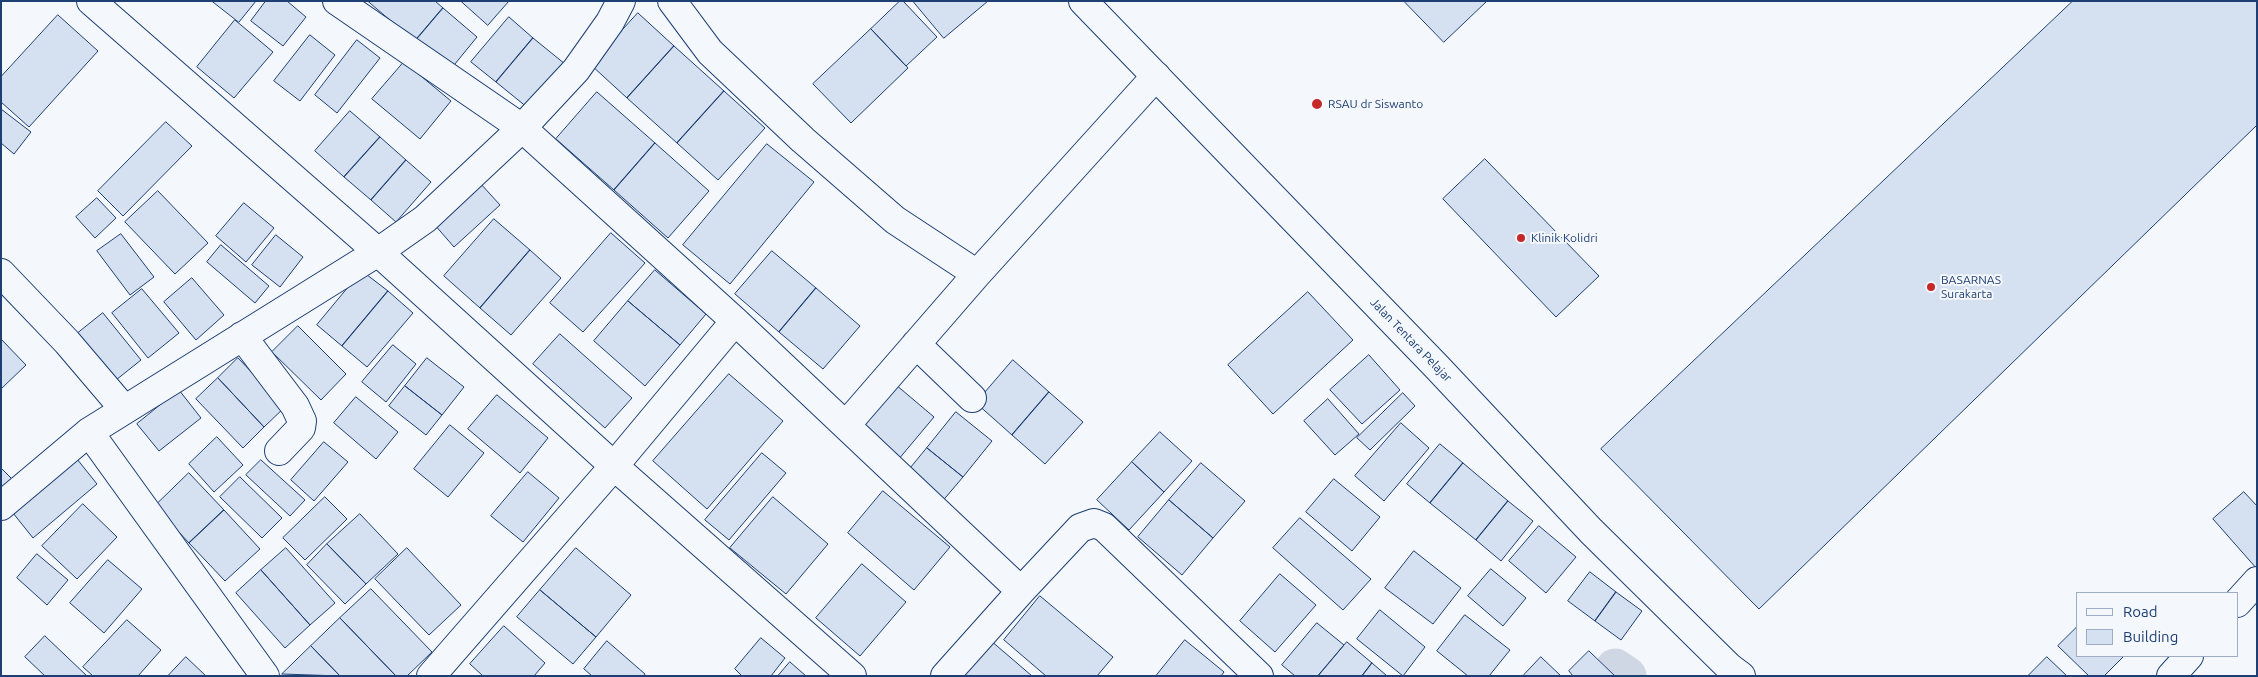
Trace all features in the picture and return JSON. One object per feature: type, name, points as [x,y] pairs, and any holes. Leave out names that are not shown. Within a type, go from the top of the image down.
[{"type":"street","points":[[91,1],[378,252],[614,466],[852,676]]},
{"type":"street","points":[[337,1],[522,128],[735,321],[1021,590]]},
{"type":"street","points":[[672,1],[710,52],[803,140],[895,220],[977,274]]},
{"type":"street","name":"Jalan Tentara Pelajar","points":[[1083,1],[1424,352],[1591,531],[1729,673]]},
{"type":"street","points":[[1,506],[89,432],[378,252],[425,218],[522,128],[576,70],[616,11]]},
{"type":"street","points":[[846,425],[977,274],[1156,76]]},
{"type":"street","points":[[1,273],[67,342],[124,409]]},
{"type":"street","points":[[442,672],[735,321]]},
{"type":"street","points":[[242,336],[295,406],[302,421],[301,428],[279,450]]},
{"type":"street","points":[[916,344],[972,398]]},
{"type":"street","points":[[89,432],[265,676]]},
{"type":"street","points":[[945,676],[1021,590],[1080,528],[1091,523],[1104,527],[1259,676]]},
{"type":"street","points":[[2238,602],[2257,581]]},
{"type":"street","points":[[2171,676],[2188,657]]},
{"type":"building","points":[[212,1],[256,1],[239,22]]},
{"type":"building","points":[[266,1],[287,1],[306,17],[283,46],[251,21]]},
{"type":"building","points":[[368,1],[435,1],[443,8],[415,41]]},
{"type":"building","points":[[461,1],[509,1],[488,25]]},
{"type":"building","points":[[900,1],[903,1],[937,37],[906,66],[871,29]]},
{"type":"building","points":[[913,1],[988,1],[944,38]]},
{"type":"building","points":[[1404,1],[1487,1],[1444,42]]},
{"type":"building","name":"BASARNAS Surakarta","points":[[2073,1],[2257,1],[2257,125],[1759,609],[1601,449]]},
{"type":"building","points":[[443,8],[477,37],[450,70],[415,41]]},
{"type":"building","points":[[638,13],[674,46],[627,98],[591,65]]},
{"type":"building","points":[[58,15],[98,51],[29,127],[1,102],[1,77]]},
{"type":"building","points":[[509,17],[533,38],[496,82],[471,62]]},
{"type":"building","points":[[235,20],[273,52],[234,98],[197,67]]},
{"type":"building","points":[[871,29],[908,68],[851,123],[813,84]]},
{"type":"building","points":[[310,35],[335,55],[300,101],[274,81]]},
{"type":"building","points":[[533,38],[565,64],[528,108],[496,82]]},
{"type":"building","points":[[357,40],[380,58],[337,113],[315,95]]},
{"type":"building","points":[[674,46],[724,91],[677,143],[627,98]]},
{"type":"building","points":[[404,62],[451,101],[420,139],[372,99]]},
{"type":"building","points":[[724,91],[765,128],[718,180],[677,143]]},
{"type":"building","points":[[597,92],[655,143],[614,190],[556,139]]},
{"type":"building","points":[[1,109],[31,132],[14,154],[1,143]]},
{"type":"building","points":[[350,111],[380,137],[344,177],[315,151]]},
{"type":"building","points":[[166,122],[192,146],[123,216],[98,191]]},
{"type":"building","points":[[380,137],[406,160],[371,200],[344,177]]},
{"type":"building","points":[[655,143],[709,191],[668,238],[614,190]]},
{"type":"building","points":[[767,144],[814,182],[730,284],[683,245]]},
{"type":"building","name":"Klinik Kolidri","points":[[1485,159],[1599,276],[1556,317],[1443,199]]},
{"type":"building","points":[[406,160],[431,182],[396,222],[371,200]]},
{"type":"building","points":[[480,183],[500,205],[454,247],[434,224]]},
{"type":"building","points":[[158,191],[208,243],[175,274],[125,222]]},
{"type":"building","points":[[97,198],[116,218],[95,238],[76,217]]},
{"type":"building","points":[[244,203],[274,228],[246,262],[216,236]]},
{"type":"building","points":[[494,219],[530,250],[480,308],[444,276]]},
{"type":"building","points":[[611,233],[645,263],[583,332],[550,303]]},
{"type":"building","points":[[121,234],[154,277],[130,295],[97,251]]},
{"type":"building","points":[[276,235],[303,257],[280,287],[252,265]]},
{"type":"building","points":[[221,245],[269,286],[255,303],[207,262]]},
{"type":"building","points":[[530,250],[561,278],[511,335],[480,308]]},
{"type":"building","points":[[772,251],[816,288],[779,332],[735,294]]},
{"type":"building","points":[[655,270],[706,314],[680,345],[628,301]]},
{"type":"building","points":[[362,271],[388,291],[342,346],[317,325]]},
{"type":"building","points":[[192,278],[224,315],[196,340],[164,302]]},
{"type":"building","points":[[816,288],[860,326],[823,369],[779,332]]},
{"type":"building","points":[[142,289],[179,333],[148,358],[112,313]]},
{"type":"building","points":[[388,291],[413,313],[367,367],[342,346]]},
{"type":"building","points":[[1308,292],[1353,340],[1273,414],[1228,365]]},
{"type":"building","points":[[628,301],[680,345],[645,386],[594,341]]},
{"type":"building","points":[[103,313],[141,360],[111,384],[73,337]]},
{"type":"building","points":[[298,326],[346,374],[321,400],[272,352]]},
{"type":"building","points":[[560,334],[632,398],[605,428],[533,364]]},
{"type":"building","points":[[1,339],[26,365],[1,389]]},
{"type":"building","points":[[393,345],[416,364],[386,402],[362,382]]},
{"type":"building","points":[[1369,355],[1400,390],[1362,424],[1330,390]]},
{"type":"building","points":[[238,358],[285,407],[264,427],[218,378]]},
{"type":"building","points":[[427,358],[464,387],[442,415],[405,386]]},
{"type":"building","points":[[1013,360],[1049,392],[1012,435],[976,403]]},
{"type":"building","points":[[729,374],[783,421],[707,509],[653,461]]},
{"type":"building","points":[[218,378],[264,427],[243,448],[196,399]]},
{"type":"building","points":[[889,379],[934,417],[898,460],[852,421]]},
{"type":"building","points":[[405,386],[442,415],[426,435],[389,406]]},
{"type":"building","points":[[179,390],[201,418],[159,451],[137,424]]},
{"type":"building","points":[[1049,392],[1083,422],[1045,464],[1012,435]]},
{"type":"building","points":[[1403,393],[1415,406],[1370,450],[1357,438]]},
{"type":"building","points":[[497,395],[548,438],[520,473],[468,429]]},
{"type":"building","points":[[356,397],[398,432],[376,459],[334,423]]},
{"type":"building","points":[[1328,399],[1359,434],[1335,455],[1304,421]]},
{"type":"building","points":[[956,412],[992,441],[963,477],[927,448]]},
{"type":"building","points":[[1401,423],[1429,448],[1384,501],[1355,476]]},
{"type":"building","points":[[450,425],[484,453],[448,497],[414,469]]},
{"type":"building","points":[[1160,432],[1192,461],[1164,492],[1132,462]]},
{"type":"building","points":[[217,437],[243,465],[214,492],[189,464]]},
{"type":"building","points":[[324,442],[348,462],[314,501],[291,480]]},
{"type":"building","points":[[1440,444],[1463,463],[1430,503],[1407,484]]},
{"type":"building","points":[[927,448],[963,477],[940,504],[904,476]]},
{"type":"building","points":[[762,453],[786,473],[729,540],[705,520]]},
{"type":"building","points":[[73,454],[97,484],[33,538],[9,508]]},
{"type":"building","points":[[261,460],[305,500],[290,516],[246,475]]},
{"type":"building","points":[[1132,462],[1164,492],[1129,530],[1097,500]]},
{"type":"building","points":[[1201,463],[1245,501],[1213,538],[1169,500]]},
{"type":"building","points":[[1463,463],[1508,501],[1476,540],[1430,503]]},
{"type":"building","points":[[1,468],[15,482],[1,495]]},
{"type":"building","points":[[528,472],[559,498],[523,542],[491,516]]},
{"type":"building","points":[[189,473],[224,510],[189,543],[155,506]]},
{"type":"building","points":[[240,477],[282,518],[262,538],[220,497]]},
{"type":"building","points":[[1334,479],[1380,517],[1352,551],[1306,512]]},
{"type":"building","points":[[883,491],[950,547],[914,590],[848,533]]},
{"type":"building","points":[[2244,492],[2257,506],[2257,569],[2213,519]]},
{"type":"building","points":[[325,497],[347,519],[305,560],[283,538]]},
{"type":"building","points":[[773,497],[828,544],[786,594],[730,548]]},
{"type":"building","points":[[1169,500],[1213,538],[1182,575],[1138,537]]},
{"type":"building","points":[[1508,501],[1533,521],[1501,561],[1476,540]]},
{"type":"building","points":[[83,504],[117,537],[77,579],[42,546]]},
{"type":"building","points":[[224,510],[260,549],[225,581],[189,543]]},
{"type":"building","points":[[360,514],[398,554],[366,584],[327,544]]},
{"type":"building","points":[[1300,518],[1371,579],[1343,610],[1273,548]]},
{"type":"building","points":[[1539,526],[1576,557],[1546,593],[1509,561]]},
{"type":"building","points":[[327,544],[366,584],[345,604],[307,565]]},
{"type":"building","points":[[286,548],[335,603],[310,625],[261,570]]},
{"type":"building","points":[[407,548],[461,605],[429,635],[375,579]]},
{"type":"building","points":[[576,548],[631,595],[596,637],[540,590]]},
{"type":"building","points":[[1414,551],[1461,588],[1433,624],[1385,588]]},
{"type":"building","points":[[37,554],[68,580],[47,605],[17,578]]},
{"type":"building","points":[[108,560],[142,589],[104,633],[70,603]]},
{"type":"building","points":[[862,564],[906,602],[860,656],[816,618]]},
{"type":"building","points":[[1491,569],[1526,598],[1503,626],[1468,596]]},
{"type":"building","points":[[261,570],[310,625],[285,648],[236,593]]},
{"type":"building","points":[[1590,572],[1616,592],[1595,621],[1568,601]]},
{"type":"building","points":[[1280,574],[1316,605],[1275,652],[1240,621]]},
{"type":"building","points":[[371,589],[432,652],[407,676],[396,676],[340,618]]},
{"type":"building","points":[[540,590],[596,637],[573,664],[517,617]]},
{"type":"building","points":[[1616,592],[1642,611],[1621,640],[1595,621]]},
{"type":"building","points":[[1040,596],[1113,657],[1097,676],[1046,676],[1004,640]]},
{"type":"building","points":[[1380,610],[1425,647],[1403,676],[1357,639]]},
{"type":"building","points":[[1465,615],[1510,650],[1489,676],[1468,676],[1437,651]]},
{"type":"building","points":[[340,618],[396,676],[340,676],[311,646]]},
{"type":"building","points":[[127,620],[161,650],[138,676],[93,676],[83,667]]},
{"type":"building","points":[[1317,623],[1344,645],[1318,676],[1295,676],[1282,665]]},
{"type":"building","points":[[504,626],[545,663],[534,676],[483,676],[470,664]]},
{"type":"building","points":[[2076,628],[2076,657],[2123,657],[2104,676],[2089,676],[2058,646]]},
{"type":"building","points":[[45,636],[87,676],[45,676],[25,657]]},
{"type":"building","points":[[761,638],[785,658],[771,676],[742,676],[735,669]]},
{"type":"building","points":[[990,640],[1032,676],[961,676]]},
{"type":"building","points":[[1185,640],[1224,672],[1221,676],[1156,676]]},
{"type":"building","points":[[607,641],[645,674],[644,676],[592,676],[584,669]]},
{"type":"building","points":[[1347,642],[1372,663],[1362,676],[1318,676]]},
{"type":"building","points":[[311,646],[340,676],[282,674]]},
{"type":"building","points":[[1589,651],[1615,676],[1573,676],[1569,671]]},
{"type":"building","points":[[186,657],[206,676],[168,676]]},
{"type":"building","points":[[1541,657],[1561,676],[1523,676]]},
{"type":"building","points":[[2047,657],[2067,676],[2028,676]]},
{"type":"building","points":[[790,662],[806,676],[778,676]]},
{"type":"building","points":[[1372,663],[1387,676],[1362,676]]},
{"type":"waterway","points":[[1615,668],[1627,676]]},
{"type":"place","name":"RSAU dr Siswanto","points":[[1317,104]]},
{"type":"place","name":"Klinik Kolidri","points":[[1521,238]]},
{"type":"place","name":"BASARNAS Surakarta","points":[[1931,287]]}]
